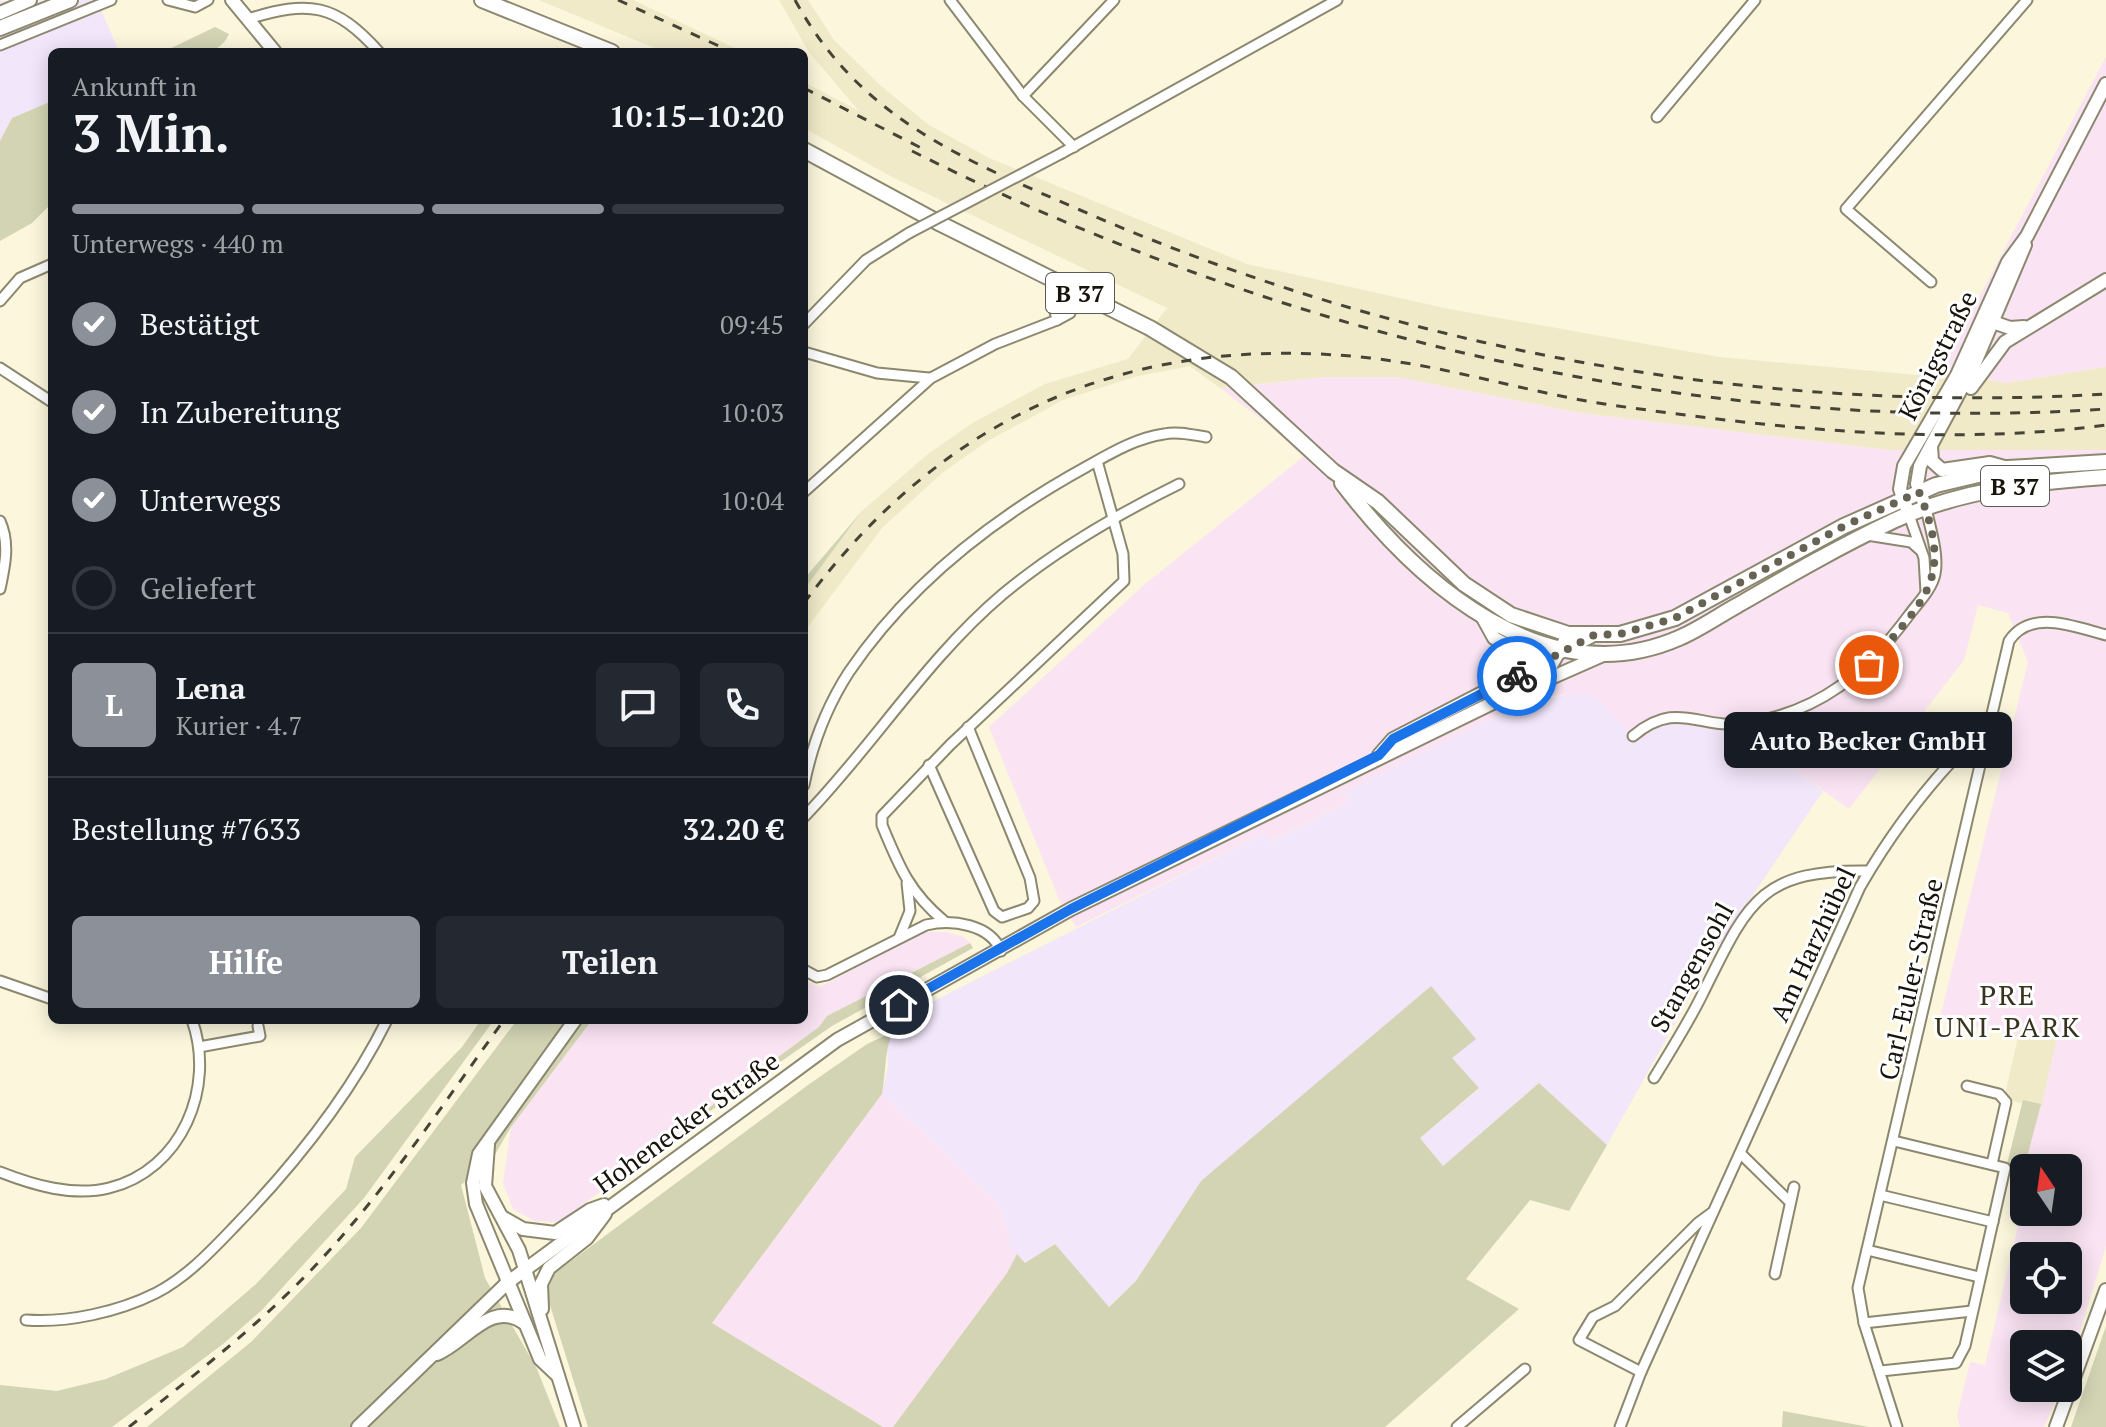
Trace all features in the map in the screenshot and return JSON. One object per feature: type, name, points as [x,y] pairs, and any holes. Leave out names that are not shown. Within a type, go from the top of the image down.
[{"type":"main road","points":[[0,13],[30,0]]},
{"type":"main road","points":[[0,28],[70,0]]},
{"type":"main road","points":[[232,0],[272,48]]},
{"type":"main road","points":[[482,0],[602,48]]},
{"type":"main road","name":"Königstraße","points":[[1902,498],[1900,489],[1904,466],[2019,262],[2027,236],[2106,84]]},
{"type":"main road","name":"B 37","points":[[808,152],[1188,351],[1231,377],[1333,471],[1430,577],[1483,618],[1519,636],[1561,650],[1603,655],[1677,639],[1867,535],[1926,508],[2012,486],[2106,477]]},
{"type":"main road","points":[[1950,411],[1966,395],[1994,352],[2024,327],[2106,280]]},
{"type":"main road","points":[[1986,320],[2010,328],[2024,327]]},
{"type":"main road","name":"Königstraße","points":[[1919,492],[1920,466],[1950,411],[1986,320]]},
{"type":"main road","points":[[1931,444],[1932,461],[1942,470],[1990,463],[2008,468]]},
{"type":"main road","name":"B 37","points":[[1333,471],[1378,502],[1440,563],[1488,601],[1511,615],[1568,634],[1594,635],[1620,634],[1675,618],[1902,498],[1919,492],[2008,468],[2106,462]]},
{"type":"main road","points":[[1919,492],[1926,508]]},
{"type":"main road","points":[[1902,498],[1909,515]]},
{"type":"main road","points":[[1483,618],[1494,638],[1514,649],[1519,668],[1513,686]]},
{"type":"main road","points":[[1561,650],[1568,634]]},
{"type":"main road","points":[[1561,650],[1594,635]]},
{"type":"main road","name":"Hohenecker Straße","points":[[358,1427],[507,1283],[837,1040],[1001,951],[1071,909],[1379,755],[1399,751],[1513,686],[1547,673],[1561,650]]},
{"type":"main road","name":"Hohenecker Straße","points":[[1513,686],[1603,655]]},
{"type":"main road","points":[[558,1376],[540,1359],[476,1204],[473,1183],[474,1167],[503,1116],[572,1024]]},
{"type":"main road","points":[[488,1142],[483,1172],[494,1209],[519,1250],[574,1427]]},
{"type":"main road","points":[[494,1209],[511,1225],[538,1233],[555,1233],[590,1210],[614,1202]]},
{"type":"main road","points":[[542,1323],[541,1284],[549,1268],[587,1238],[614,1202]]},
{"type":"main road","points":[[2056,1427],[2106,1290]]},
{"type":"main road","points":[[430,1357],[455,1347],[493,1316],[513,1316],[525,1324]]},
{"type":"street","points":[[0,45],[111,0]]},
{"type":"street","points":[[168,0],[195,7],[208,0]]},
{"type":"street","points":[[248,19],[277,4],[301,0],[326,8],[349,21],[375,48]]},
{"type":"street","points":[[1023,96],[1114,0]]},
{"type":"street","points":[[808,320],[866,260],[909,233],[1074,147],[1337,0]]},
{"type":"street","points":[[1657,117],[1755,0]]},
{"type":"street","points":[[1931,282],[1846,209],[2027,0]]},
{"type":"street","points":[[953,1],[1023,96],[1074,147]]},
{"type":"street","points":[[0,301],[20,278],[48,266]]},
{"type":"street","points":[[808,488],[931,378],[995,344],[1057,320]]},
{"type":"street","points":[[808,353],[877,373],[931,378]]},
{"type":"street","points":[[0,368],[48,399]]},
{"type":"street","points":[[808,773],[833,699],[878,633],[926,582],[982,534],[1097,461],[1147,437],[1168,433],[1206,437]]},
{"type":"street","points":[[1001,951],[996,939],[985,931],[944,921],[923,904],[907,883],[882,825],[882,816],[968,727],[1124,581],[1125,567],[1097,461]]},
{"type":"street","points":[[808,813],[836,784],[931,669],[1002,595],[1113,516],[1179,484]]},
{"type":"street","points":[[1633,736],[1659,717],[1743,724],[1790,714],[1818,703],[1869,665],[1926,592],[1935,574],[1936,562],[1926,508]]},
{"type":"street","points":[[1909,515],[1924,558],[1926,592]]},
{"type":"street","points":[[0,521],[6,551],[0,589]]},
{"type":"street","points":[[1867,535],[1911,542],[1924,558]]},
{"type":"street","name":"Carl-Euler-Straße","points":[[1897,1427],[1864,1323],[1858,1288],[2009,641],[2023,626],[2048,622],[2106,635]]},
{"type":"street","name":"Am Harzhübel","points":[[1620,1427],[1641,1372],[1869,871],[1950,763],[1992,721]]},
{"type":"street","points":[[929,765],[994,911],[1002,917],[1028,908],[1034,901],[1030,878],[968,727]]},
{"type":"street","name":"Stangensohl","points":[[1654,1078],[1695,1010],[1748,907],[1771,888],[1798,876],[1831,870],[1869,871]]},
{"type":"street","points":[[899,938],[910,911],[907,883]]},
{"type":"street","points":[[808,972],[817,977],[827,975],[899,938],[944,921]]},
{"type":"street","points":[[0,981],[48,998]]},
{"type":"street","points":[[0,1172],[60,1189],[85,1191],[110,1188],[144,1171],[166,1153],[186,1125],[197,1096],[199,1047],[193,1024]]},
{"type":"street","points":[[26,1320],[59,1320],[125,1305],[158,1292],[190,1270],[270,1190],[315,1136],[385,1024]]},
{"type":"street","points":[[199,1047],[260,1036],[258,1026]]},
{"type":"street","points":[[1967,1086],[1999,1094],[2006,1102],[1992,1164]]},
{"type":"street","points":[[1881,1371],[1956,1363],[1965,1346],[2005,1168],[1894,1141]]},
{"type":"street","points":[[1741,1154],[1790,1202]]},
{"type":"street","points":[[1775,1274],[1794,1187]]},
{"type":"street","points":[[1880,1195],[1993,1222]]},
{"type":"street","name":"Am Harzhübel","points":[[1641,1372],[1579,1340],[1586,1325],[1615,1306],[1698,1223],[1713,1212]]},
{"type":"street","points":[[1867,1250],[1979,1277]]},
{"type":"street","points":[[1864,1323],[1972,1311]]},
{"type":"street","points":[[1457,1427],[1525,1369]]},
{"type":"shaded area","points":[[97,0],[117,48],[48,48],[48,103],[12,118],[0,141],[0,1]]},
{"type":"shaded area","points":[[539,0],[633,0],[735,48],[654,48]]},
{"type":"shaded area","points":[[779,0],[808,0],[834,40],[881,86],[929,125],[989,158],[1247,264],[1449,309],[1719,357],[1917,375],[1939,373],[2007,383],[2106,367],[2106,450],[1890,450],[1581,413],[1397,377],[1323,377],[1220,388],[1190,366],[1134,377],[1063,400],[986,442],[942,473],[882,528],[808,627],[808,585],[862,511],[928,454],[974,422],[1045,384],[1128,359],[1167,308],[892,177],[808,130],[808,84],[859,111],[807,48]]},
{"type":"shaded area","points":[[2106,57],[2106,367],[2007,383],[1939,373]]},
{"type":"shaded area","points":[[1323,377],[1397,377],[1581,413],[1890,450],[2106,450],[2106,1246],[2080,1330],[2010,1330],[2010,1402],[2055,1402],[2044,1427],[1960,1427],[1957,1416],[1970,1362],[1985,1365],[2010,1260],[2010,1314],[2082,1314],[2082,1242],[2014,1242],[2018,1226],[2082,1226],[2082,1154],[2015,1154],[2026,1105],[2020,1029],[2018,1037],[1940,1018],[2028,662],[2008,613],[1978,605],[1964,660],[1849,809],[1747,736],[1658,726],[1638,743],[1568,694],[1545,697],[1516,707],[1345,793],[1349,802],[1270,842],[1265,833],[1076,927],[1061,904],[989,727],[1144,585],[1303,457],[1269,425],[1220,388]]},
{"type":"shaded area","points":[[1568,694],[1590,695],[1600,701],[1638,742],[1658,726],[1668,723],[1747,736],[1823,791],[1719,945],[1607,1145],[1539,1083],[1443,1166],[1420,1138],[1479,1089],[1201,1181],[1136,1281],[1108,1307],[1055,1244],[1025,1263],[1009,1246],[1009,1231],[997,1202],[882,1094],[888,1067],[887,1045],[902,1019],[920,1008],[1265,833],[1271,842],[1349,802],[1345,792],[1516,707]]},
{"type":"shaded area","points":[[924,932],[946,932],[964,937],[970,943],[827,1016],[819,1027],[703,1112],[689,1116],[693,1123],[566,1217],[556,1222],[534,1221],[513,1209],[503,1183],[511,1127],[589,1024],[808,1024],[808,982],[820,987]]},
{"type":"shaded area","points":[[2020,1028],[2057,1037],[2041,1108],[2008,1100],[2005,1094]]},
{"type":"shaded area","points":[[882,1094],[997,1202],[1009,1231],[1009,1246],[1017,1254],[1007,1273],[893,1427],[883,1427],[712,1323]]},
{"type":"green space","points":[[215,27],[229,34],[217,48],[171,48]]},
{"type":"green space","points":[[48,103],[48,207],[32,223],[0,241],[0,141],[12,118]]},
{"type":"green space","points":[[862,511],[808,585],[808,574]]},
{"type":"green space","points":[[970,943],[973,948],[832,1026],[693,1123],[688,1116],[703,1112],[819,1027],[827,1016]]},
{"type":"green space","points":[[1431,986],[1476,1039],[1452,1058],[1479,1088],[1420,1138],[1443,1166],[1539,1083],[1607,1145],[1569,1211],[1530,1200],[1466,1279],[1519,1309],[1385,1427],[893,1427],[1007,1273],[1017,1254],[1025,1263],[1055,1244],[1109,1307],[1136,1281],[1201,1181]]},
{"type":"green space","points":[[478,1024],[491,1024],[364,1198],[262,1310],[223,1344],[112,1427],[0,1427],[0,1385],[57,1391],[106,1379],[183,1347],[256,1284],[346,1189],[355,1157],[462,1047]]},
{"type":"green space","points":[[514,1024],[589,1024],[511,1127],[494,1156],[461,1185],[485,1278],[537,1369],[560,1427],[147,1427],[251,1342],[361,1228]]},
{"type":"green space","points":[[893,1032],[882,1094],[712,1323],[883,1427],[588,1427],[549,1302],[549,1285],[555,1273],[808,1085],[867,1044]]},
{"type":"green space","points":[[2023,1100],[2041,1104],[2028,1154],[2010,1154],[2010,1165],[2007,1164]]},
{"type":"green space","points":[[2106,1326],[2106,1427],[2071,1427]]},
{"type":"green space","points":[[1783,1411],[1869,1427],[1782,1427]]},
{"type":"railway","points":[[618,0],[723,48]]},
{"type":"railway","points":[[795,0],[821,41],[850,76],[883,105],[956,153],[1080,210],[1202,259],[1326,301],[1454,335],[1582,362],[1713,382],[1844,394],[1975,398],[2106,394]]},
{"type":"railway","points":[[808,90],[927,151]]},
{"type":"railway","points":[[912,151],[1052,216],[1196,273],[1343,321],[1492,360],[1644,388],[1797,406],[1951,413],[2106,409]]},
{"type":"railway","points":[[808,598],[859,537],[919,480],[983,435],[1052,399],[1125,374],[1202,358],[1284,353],[1370,358],[1430,367],[1611,405],[1734,421],[1858,432],[1983,434],[2106,425]]},
{"type":"railway","points":[[129,1427],[247,1331],[314,1267],[389,1178],[501,1024]]},
{"type":"way so far","points":[[1517,676],[1594,635],[1650,628],[1675,618],[1844,526],[1919,492],[1930,528],[1935,574],[1922,599],[1869,665]]},
{"type":"place","name":"Auto Becker GmbH","points":[[1869,665]]},
{"type":"district","name":"PRE UNI-PARK","points":[[2008,1010]]},
{"type":"route","points":[[899,1005],[1001,951],[1071,909],[1379,755],[1393,739],[1517,676]]}]
